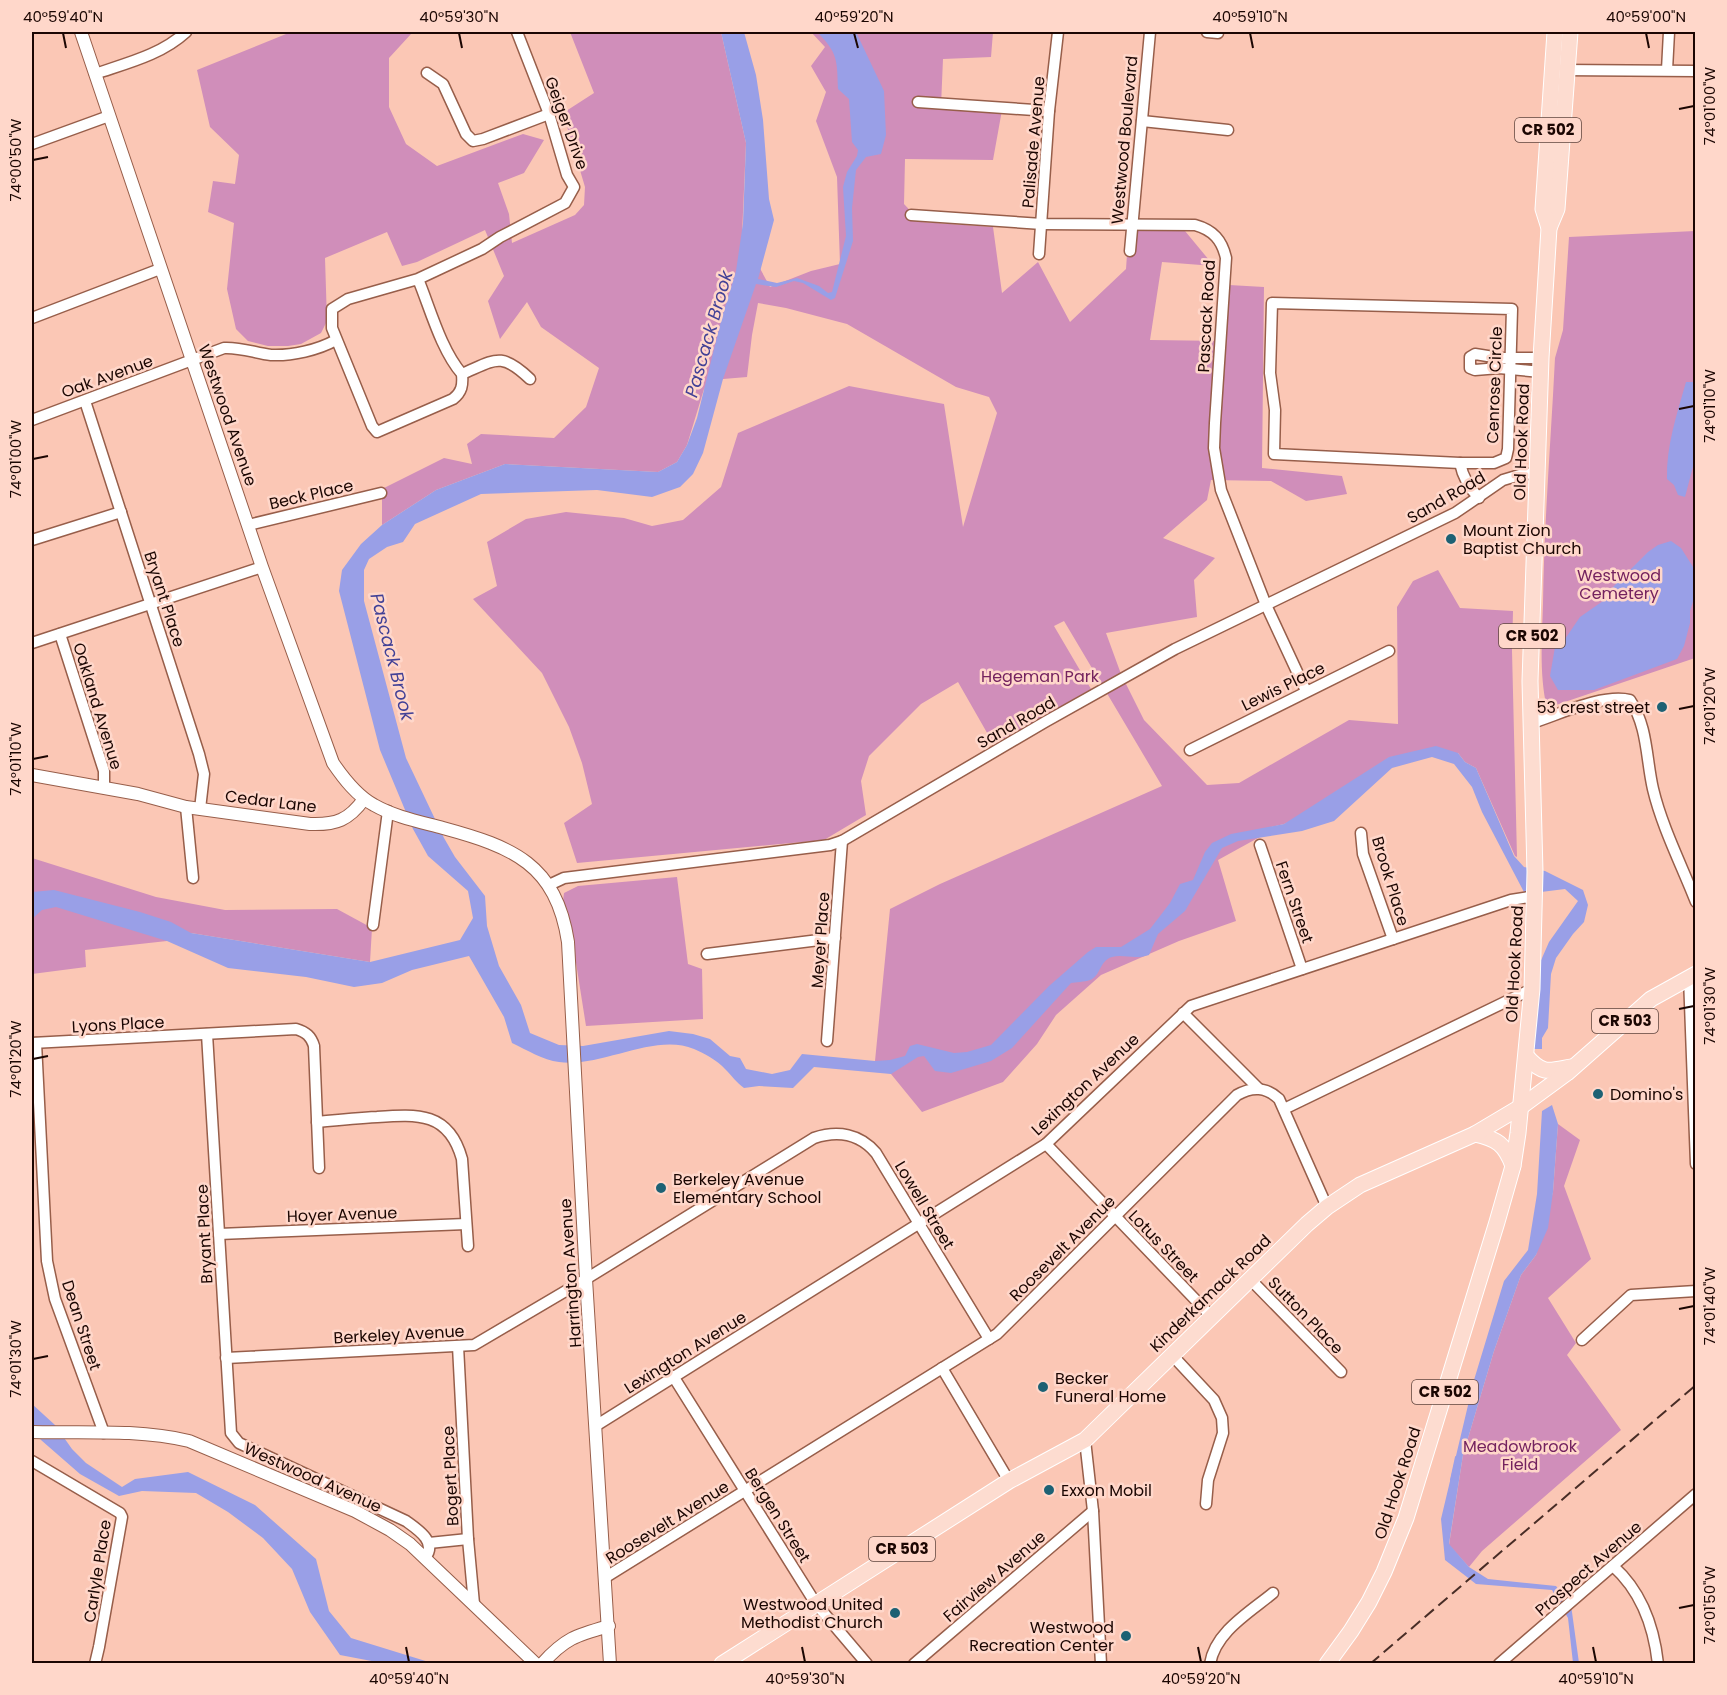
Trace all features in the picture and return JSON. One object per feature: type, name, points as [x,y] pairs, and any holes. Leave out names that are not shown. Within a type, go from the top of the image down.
[{"type":"main road","name":"Old Hook Road","points":[[1327,1664],[1352,1631],[1369,1602],[1398,1542],[1497,1222],[1512,1166],[1522,1106],[1532,989],[1535,896],[1530,681],[1541,365],[1549,228],[1557,208],[1559,70],[1555,32]]},
{"type":"main road","name":"Old Hook Road","points":[[1559,70],[1570,32]]},
{"type":"main road","name":"Kinderkamack Road","points":[[722,1664],[1009,1481],[1085,1440],[1306,1224],[1327,1207],[1383,1173],[1475,1134],[1522,1106],[1574,1066],[1651,999],[1692,975]]},
{"type":"main road","points":[[1527,1057],[1538,1069],[1551,1071],[1574,1066]]},
{"type":"main road","points":[[1475,1134],[1490,1137],[1498,1142],[1508,1152],[1512,1166]]},
{"type":"street","name":"Westwood Avenue","points":[[81,32],[262,567],[333,763],[364,798]]},
{"type":"street","points":[[95,74],[160,51],[186,32]]},
{"type":"street","name":"Geiger Drive","points":[[462,374],[462,388],[453,399],[377,432],[372,426],[336,340],[332,328],[332,309],[339,303],[418,279],[482,249],[565,203],[568,199],[574,187],[567,175],[549,114],[518,32]]},
{"type":"street","name":"Palisade Avenue","points":[[1039,254],[1049,111],[1058,32]]},
{"type":"street","name":"Westwood Boulevard","points":[[1130,251],[1150,32]]},
{"type":"street","points":[[1667,70],[1669,32]]},
{"type":"street","points":[[1559,70],[1695,71]]},
{"type":"street","points":[[428,73],[443,84],[466,134],[473,141],[483,140],[549,114]]},
{"type":"street","points":[[918,102],[1049,111]]},
{"type":"street","points":[[32,144],[109,116]]},
{"type":"street","points":[[1142,121],[1228,130]]},
{"type":"street","name":"Pascack Road","points":[[911,215],[1042,224],[1195,225],[1207,228],[1216,236],[1223,246],[1226,258],[1215,423],[1216,470],[1221,490],[1266,605],[1306,691]]},
{"type":"street","points":[[32,318],[160,269]]},
{"type":"street","points":[[418,279],[444,345],[455,367],[462,374],[501,360],[516,365],[530,379]]},
{"type":"street","name":"Cenrose Circle","points":[[1272,303],[1512,309],[1510,363],[1506,458],[1494,462],[1460,464],[1274,454],[1275,410],[1270,373],[1272,303]]},
{"type":"street","name":"Oak Avenue","points":[[32,420],[224,348],[287,355],[336,340]]},
{"type":"street","points":[[1510,363],[1541,365]]},
{"type":"street","name":"Bryant Place","points":[[85,400],[204,774],[200,809]]},
{"type":"street","points":[[1460,464],[1462,474],[1479,498]]},
{"type":"street","name":"Sand Road","points":[[549,885],[564,878],[830,845],[842,841],[1175,649],[1455,513],[1503,480],[1523,474],[1537,473]]},
{"type":"street","name":"Beck Place","points":[[249,525],[381,493]]},
{"type":"street","points":[[32,540],[121,512]]},
{"type":"street","points":[[32,643],[262,567]]},
{"type":"street","name":"Oakland Avenue","points":[[60,634],[104,771],[104,788]]},
{"type":"street","name":"Lewis Place","points":[[1190,750],[1389,651]]},
{"type":"street","points":[[1532,723],[1614,699],[1630,700],[1643,731],[1658,807],[1695,902]]},
{"type":"street","name":"Cedar Lane","points":[[32,775],[138,794],[186,807],[319,824],[340,821],[355,812],[364,798]]},
{"type":"street","points":[[364,798],[388,812],[495,845],[519,857],[540,873],[549,885]]},
{"type":"street","points":[[186,807],[193,878]]},
{"type":"street","points":[[372,925],[388,812]]},
{"type":"street","name":"Brook Place","points":[[1361,833],[1363,854],[1393,939]]},
{"type":"street","name":"Meyer Place","points":[[827,1041],[842,841]]},
{"type":"street","name":"Fern Street","points":[[1260,846],[1302,969]]},
{"type":"street","name":"Harrington Avenue","points":[[549,885],[558,904],[566,932],[610,1664]]},
{"type":"street","name":"Lexington Avenue","points":[[597,1425],[1046,1144],[1183,1013],[1202,1002],[1511,900],[1535,896]]},
{"type":"street","points":[[707,954],[835,938]]},
{"type":"street","points":[[1692,975],[1695,1164]]},
{"type":"street","points":[[1284,1109],[1532,989]]},
{"type":"street","points":[[1183,1013],[1258,1088],[1279,1099],[1327,1207]]},
{"type":"street","name":"Lyons Place","points":[[34,1043],[296,1029],[308,1034],[314,1046],[319,1168]]},
{"type":"street","name":"Bryant Place","points":[[207,1034],[231,1433],[239,1443],[406,1521],[417,1529],[429,1543]]},
{"type":"street","name":"Dean Street","points":[[34,1043],[37,1184],[47,1261],[55,1299],[104,1433]]},
{"type":"street","name":"Roosevelt Avenue","points":[[606,1577],[1000,1331],[1237,1095],[1245,1090],[1258,1088]]},
{"type":"street","points":[[317,1122],[410,1114],[422,1116],[439,1124],[454,1139],[462,1159],[468,1246]]},
{"type":"street","name":"Lowell Street","points":[[805,1143],[825,1134],[835,1133],[855,1137],[876,1153],[989,1339]]},
{"type":"street","name":"Berkeley Avenue","points":[[226,1358],[474,1345],[586,1279],[805,1143]]},
{"type":"street","name":"Lotus Street","points":[[1046,1144],[1211,1316]]},
{"type":"street","name":"Hoyer Avenue","points":[[219,1234],[466,1224]]},
{"type":"street","name":"Sutton Place","points":[[1250,1279],[1341,1372]]},
{"type":"street","points":[[1582,1340],[1631,1295],[1695,1291]]},
{"type":"street","name":"Bogert Place","points":[[458,1346],[468,1539],[474,1604]]},
{"type":"street","points":[[1172,1355],[1214,1400],[1222,1418],[1223,1433],[1208,1480],[1206,1504]]},
{"type":"street","points":[[942,1368],[1009,1481]]},
{"type":"street","name":"Bergen Street","points":[[673,1376],[816,1604],[867,1664]]},
{"type":"street","name":"Westwood Avenue","points":[[32,1432],[104,1433],[169,1437],[189,1441],[373,1520],[410,1544],[425,1557],[536,1664]]},
{"type":"street","points":[[1085,1440],[1093,1511],[1101,1664]]},
{"type":"street","name":"Carlyle Place","points":[[33,1466],[120,1513],[122,1517],[95,1664]]},
{"type":"street","name":"Prospect Avenue","points":[[1499,1664],[1695,1494]]},
{"type":"street","name":"Fairview Avenue","points":[[914,1664],[1093,1511]]},
{"type":"street","points":[[425,1557],[430,1549],[429,1543],[468,1539]]},
{"type":"street","points":[[1613,1566],[1630,1584],[1647,1616],[1653,1633],[1658,1664]]},
{"type":"street","points":[[1210,1664],[1221,1637],[1273,1593]]},
{"type":"street","points":[[542,1664],[563,1642],[577,1635],[609,1626]]},
{"type":"green space","name":"Hegeman Park","points":[[291,32],[417,32],[411,34],[389,58],[389,107],[406,144],[437,166],[523,134],[544,140],[524,173],[498,183],[509,214],[512,243],[575,215],[584,205],[585,187],[563,113],[594,93],[570,32],[721,32],[746,143],[742,235],[770,287],[811,271],[840,264],[837,177],[816,121],[826,92],[811,66],[825,47],[811,32],[993,32],[991,57],[943,59],[941,106],[1002,110],[993,160],[905,159],[904,204],[921,222],[993,227],[1002,293],[1038,262],[1070,322],[1126,269],[1129,226],[1185,231],[1214,266],[1162,262],[1150,340],[1225,341],[1229,285],[1264,287],[1262,468],[1342,476],[1347,494],[1306,501],[1271,481],[1211,480],[1207,500],[1163,538],[1215,558],[1194,580],[1197,617],[1106,633],[1121,674],[1144,720],[1207,785],[1239,783],[1349,720],[1398,724],[1397,607],[1413,581],[1438,570],[1460,608],[1513,611],[1517,857],[1476,768],[1465,762],[1458,753],[1390,757],[1291,821],[1258,830],[1267,833],[1218,860],[1236,921],[1179,941],[1101,975],[1056,1015],[1037,1044],[1003,1082],[922,1112],[891,1074],[875,1061],[890,909],[940,884],[1162,786],[1064,621],[1054,626],[1091,689],[994,745],[958,682],[921,704],[869,756],[861,781],[866,815],[824,840],[577,863],[564,823],[592,804],[582,763],[569,727],[542,673],[473,599],[497,586],[487,542],[526,519],[566,512],[624,518],[652,526],[683,520],[721,487],[738,433],[849,386],[944,404],[963,527],[997,413],[989,397],[956,387],[847,324],[758,303],[747,377],[723,379],[704,389],[687,445],[677,462],[658,472],[505,464],[436,490],[382,525],[382,489],[444,458],[472,464],[467,444],[481,434],[554,438],[586,407],[599,368],[541,327],[527,302],[500,339],[488,301],[504,276],[485,230],[417,262],[402,266],[387,232],[325,258],[327,321],[321,333],[301,344],[268,346],[248,341],[236,329],[227,289],[234,223],[208,212],[213,181],[235,184],[239,155],[210,127],[197,70]]},
{"type":"green space","name":"Westwood Cemetery","points":[[1695,231],[1695,658],[1547,708],[1542,656],[1545,542],[1555,358],[1563,330],[1569,237]]},
{"type":"green space","points":[[32,858],[156,897],[225,910],[337,909],[372,928],[370,962],[191,933],[167,941],[85,950],[86,967],[32,974]]},
{"type":"green space","points":[[677,877],[688,964],[702,969],[703,1019],[586,1026],[568,912],[563,901],[564,893],[578,886]]},
{"type":"green space","name":"Meadowbrook Field","points":[[1558,1124],[1580,1140],[1564,1186],[1591,1259],[1548,1298],[1576,1343],[1567,1355],[1621,1430],[1482,1551],[1469,1567],[1449,1545],[1463,1455],[1494,1351],[1521,1275],[1536,1255],[1553,1192]]},
{"type":"water","points":[[721,32],[744,32],[756,75],[763,120],[769,199],[774,220],[758,279],[777,283],[797,278],[819,286],[828,293],[832,292],[846,236],[843,187],[847,172],[858,150],[852,142],[849,99],[838,89],[833,52],[817,32],[856,32],[884,91],[886,135],[881,154],[866,157],[856,170],[852,208],[853,241],[835,298],[831,300],[803,283],[794,281],[776,287],[756,284],[723,379],[703,453],[693,474],[680,487],[652,497],[597,490],[481,494],[415,524],[403,542],[387,547],[369,559],[364,570],[364,601],[406,758],[444,838],[455,857],[485,896],[487,926],[499,966],[521,1005],[530,1033],[559,1045],[583,1046],[669,1031],[693,1034],[710,1039],[730,1056],[740,1058],[746,1069],[772,1074],[790,1070],[802,1054],[875,1061],[905,1056],[910,1046],[917,1044],[954,1053],[991,1045],[1049,986],[1088,952],[1096,947],[1121,947],[1150,929],[1170,903],[1180,884],[1193,880],[1205,852],[1212,843],[1231,834],[1284,824],[1389,757],[1436,746],[1458,753],[1465,762],[1476,768],[1514,856],[1524,867],[1545,871],[1583,890],[1588,905],[1584,922],[1556,958],[1551,974],[1548,1028],[1542,1038],[1542,1049],[1532,1049],[1539,965],[1549,942],[1578,901],[1565,889],[1525,894],[1482,812],[1472,787],[1454,764],[1432,757],[1392,768],[1334,821],[1302,831],[1238,841],[1222,848],[1185,911],[1158,934],[1149,955],[1116,956],[1108,959],[1094,978],[1071,983],[1012,1048],[991,1061],[951,1073],[935,1071],[924,1056],[918,1057],[891,1074],[814,1067],[793,1088],[759,1086],[744,1088],[715,1060],[694,1049],[679,1045],[645,1047],[592,1060],[553,1061],[512,1043],[504,1017],[469,956],[412,970],[382,983],[354,987],[306,977],[228,968],[167,941],[56,907],[42,910],[32,919],[32,892],[54,890],[140,912],[171,922],[191,933],[370,962],[460,940],[473,918],[468,891],[428,856],[413,829],[380,750],[339,591],[342,570],[361,544],[382,525],[436,490],[505,464],[658,472],[677,462],[687,445],[697,418],[736,271],[743,223],[746,143]]},
{"type":"water","points":[[1686,382],[1695,382],[1695,459],[1685,497],[1678,495],[1674,485],[1667,479],[1667,467],[1670,442]]},
{"type":"water","points":[[1671,541],[1681,548],[1695,570],[1695,595],[1690,611],[1690,623],[1684,646],[1677,659],[1594,690],[1558,690],[1550,676],[1558,642],[1565,639],[1580,617],[1603,601],[1613,587],[1648,552],[1658,545]]},
{"type":"water","points":[[1552,1105],[1558,1124],[1548,1228],[1536,1255],[1521,1275],[1494,1351],[1463,1455],[1449,1544],[1469,1567],[1488,1579],[1556,1586],[1571,1605],[1579,1663],[1573,1663],[1568,1618],[1552,1590],[1476,1584],[1445,1560],[1441,1519],[1474,1380],[1504,1281],[1528,1250],[1537,1194],[1542,1111]]},
{"type":"water","points":[[32,1404],[55,1425],[72,1449],[86,1463],[122,1487],[135,1479],[188,1472],[255,1505],[316,1559],[329,1611],[351,1638],[432,1663],[382,1663],[340,1655],[310,1612],[292,1569],[263,1538],[228,1512],[196,1493],[142,1491],[119,1496],[80,1474],[41,1440],[32,1428]]},
{"type":"waterway","points":[[1451,1480],[1456,1457]]},
{"type":"railway","points":[[1370,1664],[1696,1385]]},
{"type":"place","name":"Mount Zion Baptist Church","points":[[1451,539]]},
{"type":"place","name":"53 crest street","points":[[1662,707]]},
{"type":"place","name":"Domino's","points":[[1598,1094]]},
{"type":"place","name":"Berkeley Avenue Elementary School","points":[[661,1188]]},
{"type":"place","name":"Becker Funeral Home","points":[[1043,1387]]},
{"type":"place","name":"Exxon Mobil","points":[[1049,1490]]},
{"type":"place","name":"Westwood United Methodist Church","points":[[895,1613]]},
{"type":"place","name":"Westwood Recreation Center","points":[[1126,1636]]},
{"type":"water label","name":"Pascack Brook","points":[[709,334]]},
{"type":"water label","name":"Pascack Brook","points":[[392,657]]}]
